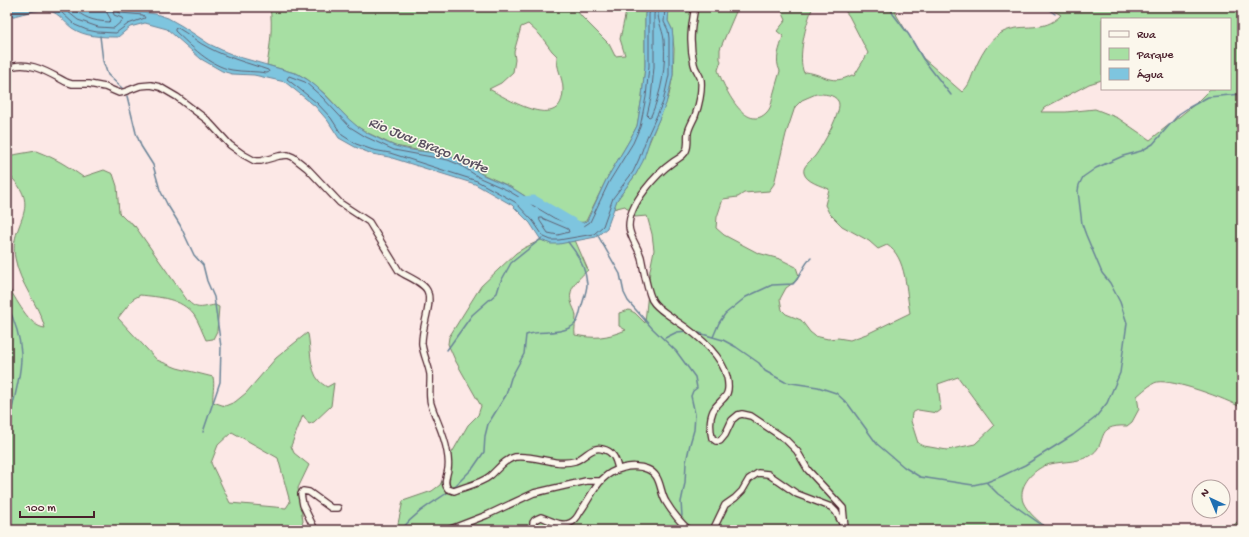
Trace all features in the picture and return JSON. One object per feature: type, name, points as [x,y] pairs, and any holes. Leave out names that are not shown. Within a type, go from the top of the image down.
[{"type":"street","points":[[695,7],[691,27],[690,48],[700,80],[700,87],[697,111],[688,132],[686,152],[672,162],[644,191],[631,215],[629,226],[631,235],[640,255],[653,301],[662,311],[690,330],[708,345],[727,377],[727,394],[714,410],[711,417],[710,429],[712,438],[716,441],[720,441],[732,420],[738,415],[742,414],[751,416],[785,439],[796,451],[808,470],[844,508],[846,529]]},
{"type":"street","points":[[7,70],[12,66],[26,65],[72,84],[89,84],[105,87],[119,93],[140,86],[151,85],[160,87],[177,96],[207,120],[230,145],[255,161],[261,162],[279,156],[288,155],[293,157],[307,168],[340,203],[369,222],[400,271],[405,276],[424,286],[428,293],[429,298],[423,330],[422,345],[428,362],[430,374],[430,402],[444,434],[448,453],[448,468],[445,483],[448,489],[454,491],[489,477],[509,459],[515,457],[530,457],[564,463],[576,461],[594,450],[601,448],[612,453],[617,462],[618,469]]},
{"type":"street","points":[[536,530],[533,526],[533,522],[535,519],[541,517],[560,524],[569,523],[576,519],[601,480],[607,474],[626,467],[638,467],[648,469],[655,475],[659,481],[664,500],[670,510],[689,530]]},
{"type":"street","points":[[713,530],[725,505],[742,491],[749,479],[758,473],[768,474],[797,494],[831,507],[836,512],[846,529]]},
{"type":"street","points":[[448,530],[487,515],[534,493],[586,481],[601,480]]},
{"type":"street","points":[[315,530],[302,504],[301,494],[303,491],[309,492],[331,508],[338,508]]},
{"type":"green space","points":[[270,7],[574,7],[609,44],[615,56],[625,55],[620,39],[627,7],[646,7],[645,66],[637,126],[606,180],[586,221],[583,223],[570,220],[555,215],[509,186],[482,174],[462,161],[449,156],[395,146],[368,133],[353,124],[325,94],[307,79],[298,74],[267,65],[271,36]],"holes":[[[528,24],[540,35],[557,56],[563,89],[561,102],[554,109],[545,111],[533,110],[509,100],[489,89],[501,83],[513,72],[515,60],[514,52],[521,27]]]},
{"type":"green space","points":[[669,7],[738,7],[720,49],[721,61],[718,70],[725,87],[736,106],[751,117],[759,117],[770,108],[780,71],[778,67],[778,58],[783,36],[777,31],[786,20],[780,7],[813,7],[803,40],[801,58],[804,73],[813,73],[833,80],[839,80],[852,75],[854,76],[868,53],[849,16],[842,7],[894,7],[897,16],[923,58],[962,92],[968,85],[979,60],[989,44],[998,35],[1011,29],[1047,24],[1054,21],[1061,15],[1047,7],[1242,7],[1242,408],[1213,395],[1187,387],[1165,382],[1157,382],[1152,384],[1137,396],[1139,409],[1132,422],[1127,426],[1116,426],[1109,428],[1105,432],[1099,446],[1089,456],[1078,460],[1044,466],[1030,476],[1022,491],[1023,502],[1035,518],[1051,530],[395,530],[397,528],[403,501],[432,491],[440,485],[443,479],[446,463],[468,425],[478,415],[481,406],[455,360],[448,344],[449,337],[481,286],[516,253],[541,240],[546,242],[562,243],[575,240],[588,270],[578,280],[570,296],[576,316],[575,335],[600,337],[626,330],[619,326],[619,313],[629,310],[635,313],[645,323],[650,270],[654,250],[652,234],[647,216],[635,217],[625,206],[613,209],[617,200],[636,174],[669,95],[673,75],[674,49],[672,29],[668,21]],"holes":[[[816,94],[825,94],[834,97],[838,101],[839,105],[835,120],[826,137],[815,156],[804,168],[805,176],[815,183],[829,189],[825,205],[829,213],[842,226],[869,241],[878,249],[887,245],[894,251],[902,267],[910,313],[869,333],[850,340],[838,338],[828,339],[815,336],[801,320],[786,314],[782,310],[780,299],[786,288],[797,280],[799,276],[796,267],[780,259],[758,253],[724,235],[716,228],[717,217],[723,199],[738,197],[744,193],[769,191],[774,184],[786,134],[795,107],[802,100]],[[958,377],[994,426],[975,444],[947,450],[924,446],[918,443],[911,421],[912,413],[918,410],[937,413],[941,410],[938,384]]]},
{"type":"green space","points":[[36,151],[61,162],[83,177],[104,170],[113,174],[117,186],[119,213],[126,220],[132,223],[134,227],[135,226],[187,300],[197,307],[215,305],[219,307],[217,331],[213,339],[206,340],[199,324],[189,309],[169,299],[140,295],[133,299],[118,318],[157,360],[177,368],[213,377],[213,402],[225,406],[235,402],[246,393],[276,358],[307,333],[308,334],[313,371],[319,381],[327,387],[334,383],[331,406],[314,422],[309,424],[303,415],[291,446],[294,453],[309,465],[298,488],[303,521],[300,530],[7,530],[7,285],[28,317],[34,323],[45,328],[38,310],[17,268],[14,245],[25,206],[24,196],[7,173],[7,156]],"holes":[[[232,432],[278,458],[290,502],[286,508],[230,503],[211,463],[218,445]]]},
{"type":"green space","points":[[1242,517],[1242,530],[1229,530]]},
{"type":"water","name":"Rio Jucu Braço Norte","points":[[7,7],[103,7],[156,14],[168,18],[209,44],[226,52],[298,74],[317,87],[349,119],[367,133],[401,148],[442,154],[458,160],[467,164],[483,175],[515,190],[558,216],[579,222],[587,221],[606,180],[637,126],[645,66],[646,7],[669,7],[668,21],[672,29],[673,37],[673,75],[666,104],[650,139],[643,161],[636,174],[617,200],[607,228],[596,237],[559,244],[551,244],[541,240],[530,223],[512,205],[475,184],[389,157],[372,154],[355,147],[339,138],[328,121],[315,106],[285,82],[254,75],[232,74],[222,71],[201,59],[167,29],[145,23],[130,27],[118,37],[94,36],[77,31],[69,26],[57,14],[50,11],[34,11],[7,18]]},
{"type":"waterway","points":[[890,7],[893,14],[909,35],[923,59],[951,95]]},
{"type":"waterway","points":[[1045,7],[1055,14]]},
{"type":"waterway","points":[[100,36],[103,61],[108,75],[124,90]]},
{"type":"waterway","points":[[699,333],[723,340],[736,347],[759,363],[765,371],[785,382],[818,387],[836,393],[848,404],[877,444],[904,467],[920,477],[973,485],[987,482],[1002,476],[1025,465],[1073,435],[1095,418],[1107,403],[1120,373],[1127,323],[1120,302],[1110,283],[1102,273],[1082,224],[1078,191],[1083,177],[1096,168],[1123,156],[1141,151],[1153,144],[1179,114],[1208,97],[1242,94]]},
{"type":"waterway","points":[[127,96],[136,133],[141,146],[153,165],[160,190],[180,225],[194,255],[203,265],[207,281],[214,297],[221,347],[220,382],[203,432]]},
{"type":"waterway","name":"Rio Jucu Braço Norte","points":[[520,201],[534,200],[580,227]]},
{"type":"waterway","points":[[597,234],[620,274],[624,293],[628,301],[652,328],[676,351],[695,377],[697,388],[693,391],[691,396],[695,414],[694,430],[686,462],[685,483],[681,502],[682,516]]},
{"type":"waterway","points":[[447,350],[472,315],[497,293],[500,283],[511,263],[542,238]]},
{"type":"waterway","points":[[452,489],[473,468],[484,452],[485,436],[488,424],[506,395],[511,378],[524,354],[526,335],[564,330],[572,326],[578,320],[586,293],[587,284],[585,273],[575,251],[568,242]]},
{"type":"waterway","points":[[713,337],[725,314],[746,297],[772,285],[793,284],[811,258]]},
{"type":"waterway","points":[[7,305],[16,328],[21,353],[18,380],[7,429]]},
{"type":"waterway","points":[[665,338],[677,332],[688,331]]},
{"type":"waterway","points":[[987,483],[998,494],[1049,530]]},
{"type":"waterway","points":[[401,530],[428,505],[447,493]]}]
